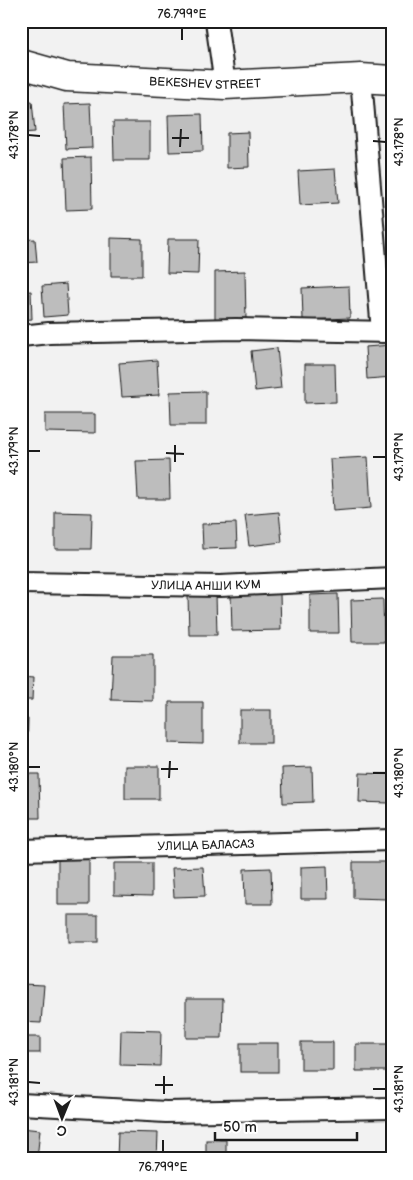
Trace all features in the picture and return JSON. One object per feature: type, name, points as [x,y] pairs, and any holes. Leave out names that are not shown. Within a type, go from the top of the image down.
[{"type":"main road","name":"BEKESHEV STREET","points":[[21,64],[67,77],[225,85],[361,78],[392,80]]},
{"type":"street","points":[[216,21],[225,85]]},
{"type":"street","points":[[21,336],[49,333],[236,329],[387,332],[361,78]]},
{"type":"street","name":"УЛИЦА АНШИ КУМ","points":[[21,583],[220,586],[392,578]]},
{"type":"street","name":"УЛИЦА БАЛАСАЗ","points":[[21,850],[392,840]]},
{"type":"street","points":[[21,1104],[166,1112],[392,1108]]},
{"type":"building","points":[[152,21],[190,21],[190,23],[152,25]]},
{"type":"building","points":[[32,101],[35,132],[21,133],[21,102]]},
{"type":"building","points":[[90,103],[92,148],[66,149],[64,104]]},
{"type":"building","points":[[202,114],[203,151],[169,152],[168,115]]},
{"type":"building","points":[[113,122],[150,122],[150,160],[114,160]]},
{"type":"building","points":[[392,125],[392,163],[391,163],[385,126]]},
{"type":"building","points":[[248,132],[249,167],[227,168],[227,133]]},
{"type":"building","points":[[24,151],[29,185],[21,186],[21,152]]},
{"type":"building","points":[[91,157],[92,209],[66,210],[64,158]]},
{"type":"building","points":[[335,169],[338,203],[300,205],[298,171]]},
{"type":"building","points":[[389,200],[392,200],[392,228]]},
{"type":"building","points":[[111,238],[142,239],[142,276],[111,276]]},
{"type":"building","points":[[35,239],[37,262],[21,263],[21,240]]},
{"type":"building","points":[[168,239],[199,239],[198,274],[167,273]]},
{"type":"building","points":[[245,271],[246,320],[215,320],[215,272]]},
{"type":"building","points":[[66,284],[68,315],[44,317],[42,286]]},
{"type":"building","points":[[349,286],[350,318],[303,320],[302,288]]},
{"type":"building","points":[[31,291],[32,319],[21,320],[21,292]]},
{"type":"building","points":[[392,345],[392,377],[367,379],[365,347]]},
{"type":"building","points":[[277,348],[281,388],[255,391],[251,351]]},
{"type":"building","points":[[157,360],[159,395],[122,397],[119,363]]},
{"type":"building","points":[[305,364],[335,364],[336,402],[305,403]]},
{"type":"building","points":[[206,391],[206,425],[171,425],[170,392]]},
{"type":"building","points":[[45,414],[95,414],[95,433],[45,432]]},
{"type":"building","points":[[368,457],[371,508],[333,511],[330,459]]},
{"type":"building","points":[[169,460],[170,499],[138,499],[136,461]]},
{"type":"building","points":[[55,512],[92,513],[91,549],[55,549]]},
{"type":"building","points":[[279,512],[282,542],[249,546],[245,515]]},
{"type":"building","points":[[236,523],[237,548],[203,549],[202,524]]},
{"type":"building","points":[[21,529],[25,529],[25,550],[21,550]]},
{"type":"building","points":[[21,594],[26,594],[26,626],[21,626]]},
{"type":"building","points":[[216,594],[217,635],[189,635],[188,595]]},
{"type":"building","points":[[280,594],[281,630],[232,631],[231,595]]},
{"type":"building","points":[[338,594],[339,633],[310,633],[310,595]]},
{"type":"building","points":[[383,599],[384,642],[352,642],[351,600]]},
{"type":"building","points":[[113,655],[153,655],[153,701],[111,700]]},
{"type":"building","points":[[21,676],[33,677],[32,700],[21,700]]},
{"type":"building","points":[[169,702],[203,702],[203,744],[169,743]]},
{"type":"building","points":[[240,710],[271,710],[271,743],[240,743]]},
{"type":"building","points":[[21,719],[28,719],[27,755],[21,755]]},
{"type":"building","points":[[125,766],[159,766],[159,799],[125,799]]},
{"type":"building","points":[[312,767],[313,802],[283,803],[282,768]]},
{"type":"building","points":[[360,773],[390,774],[389,803],[359,802]]},
{"type":"building","points":[[21,774],[39,774],[40,818],[21,818]]},
{"type":"building","points":[[58,857],[89,858],[89,905],[58,905]]},
{"type":"building","points":[[353,862],[388,862],[387,899],[353,898]]},
{"type":"building","points":[[114,863],[152,863],[152,896],[114,895]]},
{"type":"building","points":[[327,866],[328,899],[301,899],[301,867]]},
{"type":"building","points":[[203,867],[205,896],[174,897],[172,868]]},
{"type":"building","points":[[271,868],[272,904],[245,904],[244,869]]},
{"type":"building","points":[[68,915],[98,915],[98,942],[68,942]]},
{"type":"building","points":[[21,984],[44,985],[41,1023],[21,1022]]},
{"type":"building","points":[[186,999],[223,999],[222,1038],[186,1038]]},
{"type":"building","points":[[121,1030],[161,1031],[160,1066],[120,1065]]},
{"type":"building","points":[[21,1037],[40,1037],[40,1053],[21,1053]]},
{"type":"building","points":[[301,1042],[333,1042],[333,1070],[301,1070]]},
{"type":"building","points":[[240,1043],[278,1043],[278,1072],[240,1072]]},
{"type":"building","points":[[356,1044],[392,1044],[392,1071],[356,1071]]},
{"type":"building","points":[[21,1128],[40,1130],[37,1159],[21,1159]]},
{"type":"building","points":[[118,1132],[158,1133],[157,1159],[117,1159]]},
{"type":"building","points":[[206,1140],[226,1140],[226,1159],[206,1159]]}]
